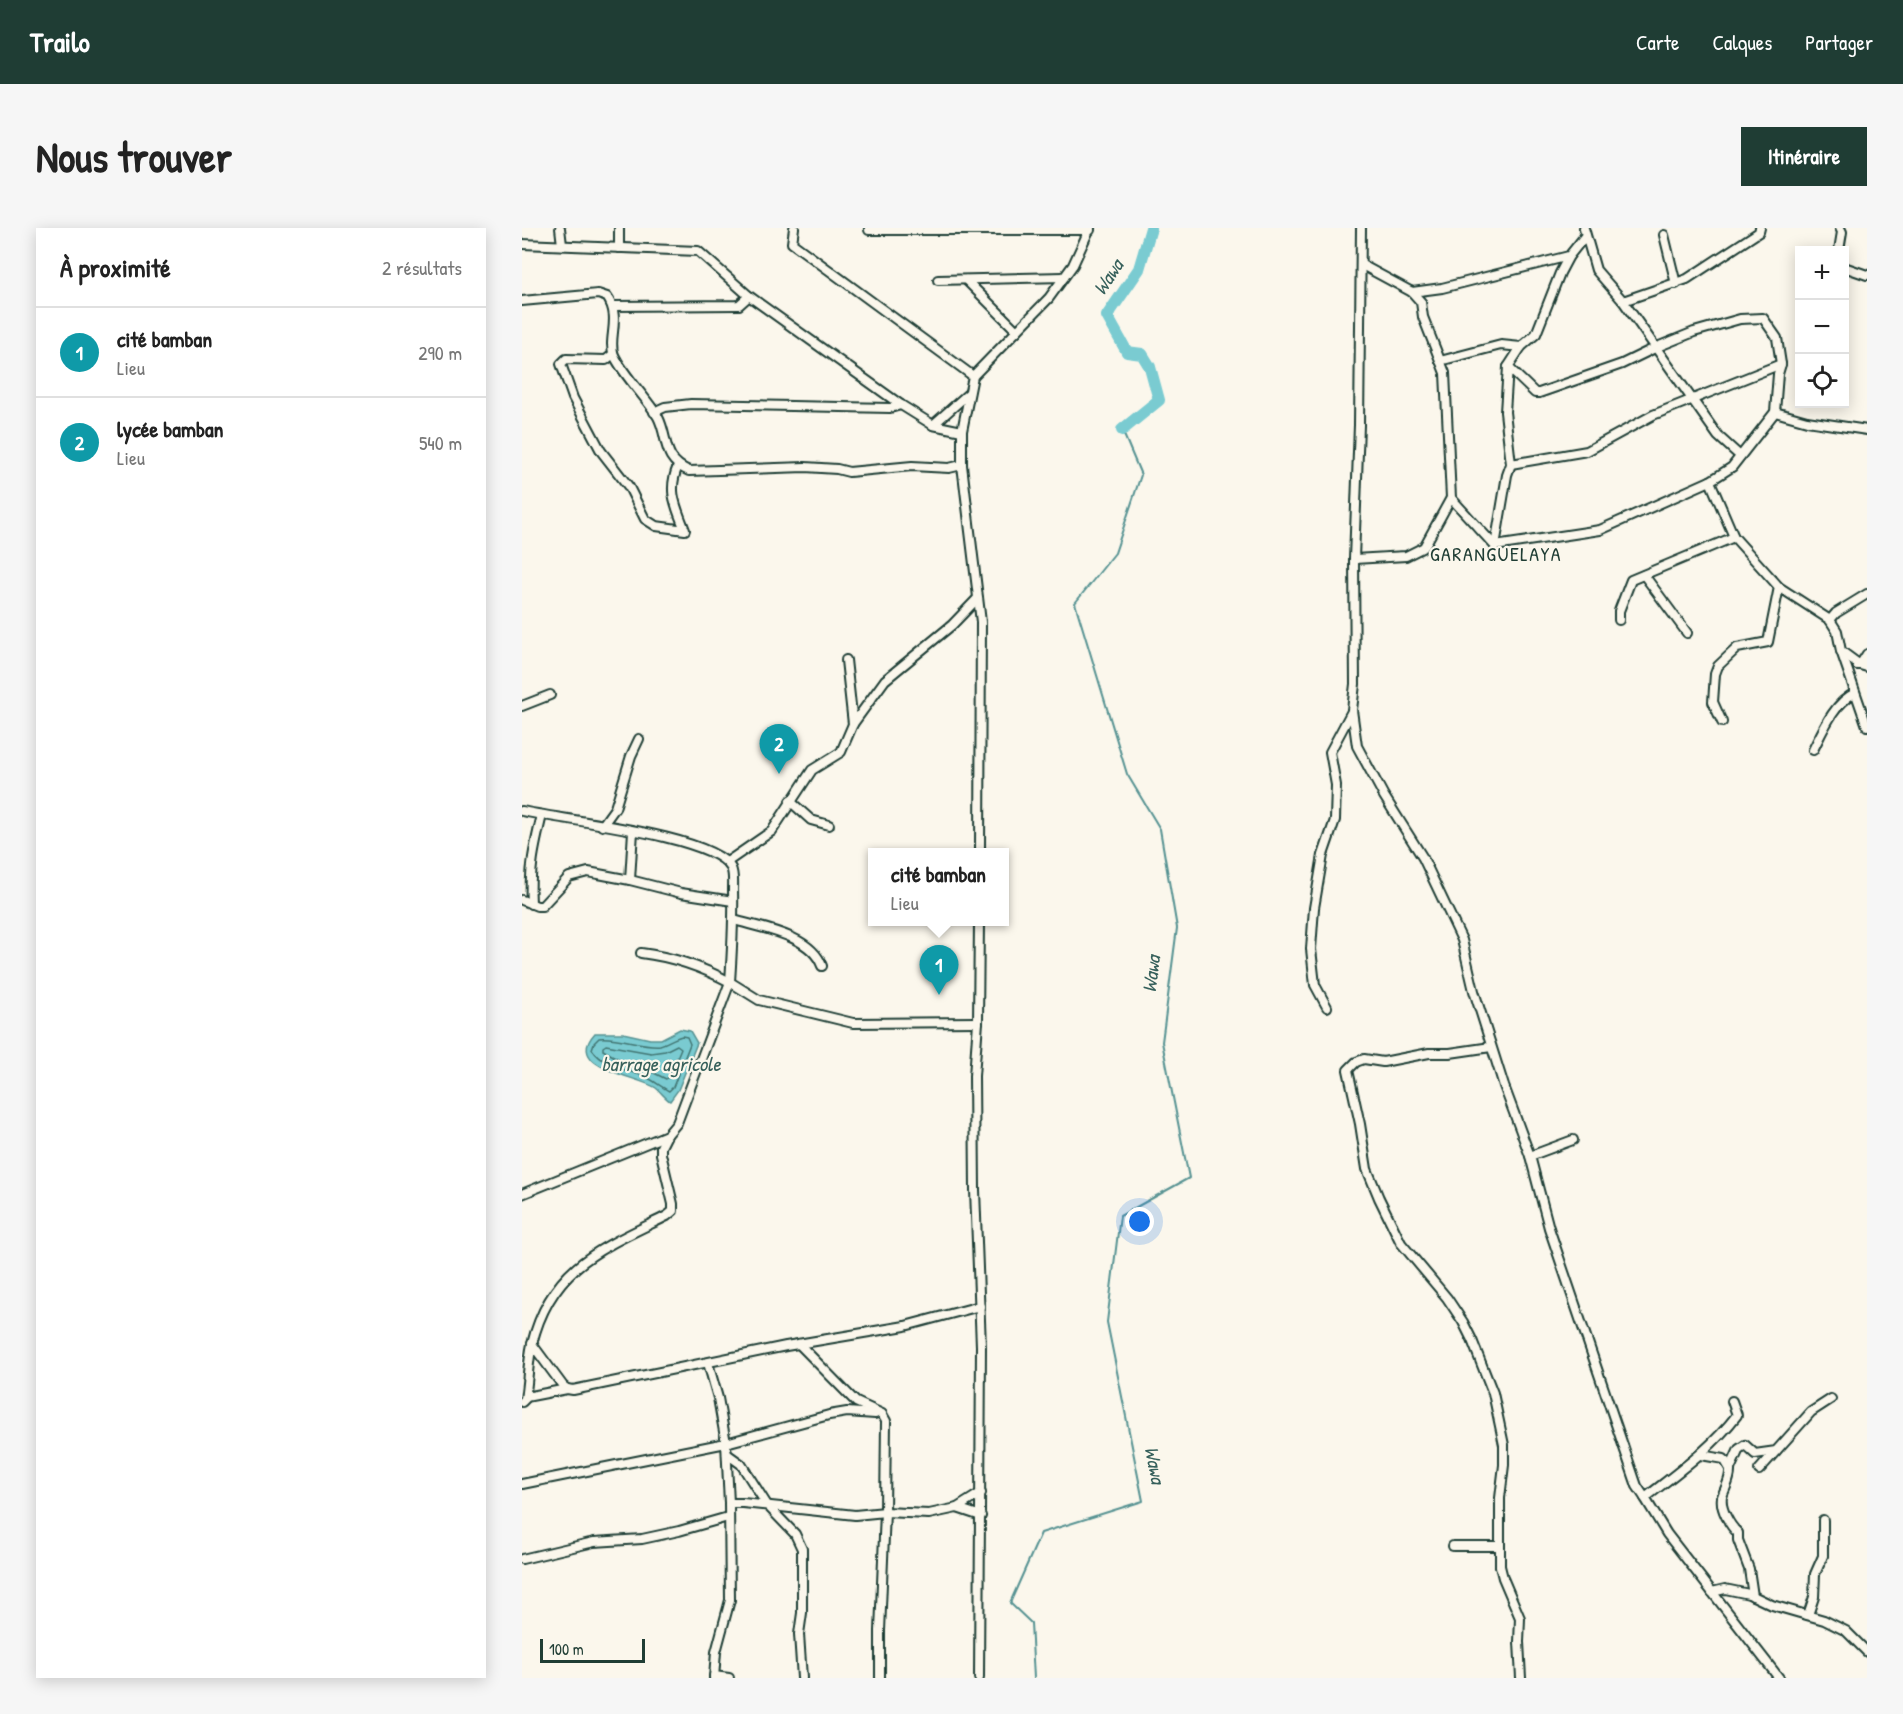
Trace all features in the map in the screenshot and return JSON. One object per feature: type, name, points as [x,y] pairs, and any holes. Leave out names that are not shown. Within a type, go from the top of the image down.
[{"type":"street","points":[[560,228],[562,245]]},
{"type":"street","points":[[619,228],[619,248]]},
{"type":"street","points":[[794,228],[792,243],[973,376]]},
{"type":"street","points":[[869,228],[869,230],[1090,229],[1074,265],[1049,298],[973,376],[962,431],[963,465],[981,622],[980,848]]},
{"type":"street","points":[[1361,228],[1354,559],[1355,684],[1352,710],[1358,746],[1384,796],[1423,858],[1462,940],[1474,991],[1491,1047],[1530,1156],[1549,1228],[1637,1486],[1646,1497],[1666,1534],[1779,1678]]},
{"type":"street","points":[[1623,301],[1687,279],[1759,232],[1760,228]]},
{"type":"street","points":[[1840,228],[1842,232],[1840,246]]},
{"type":"street","points":[[1495,546],[1507,475],[1511,464],[1505,412],[1508,367],[1521,347],[1536,334],[1560,273],[1585,232]]},
{"type":"street","points":[[1585,232],[1596,270],[1623,301],[1657,347],[1691,400],[1718,436],[1740,456]]},
{"type":"street","points":[[1664,235],[1676,284]]},
{"type":"street","points":[[522,244],[698,251],[749,296],[901,405],[933,425],[962,431]]},
{"type":"street","points":[[1412,292],[1442,288],[1569,256]]},
{"type":"street","points":[[1354,559],[1406,556],[1424,547],[1451,498],[1447,385],[1421,302],[1412,292],[1362,265]]},
{"type":"street","points":[[1849,268],[1867,275]]},
{"type":"street","points":[[938,280],[1064,278]]},
{"type":"street","points":[[966,280],[1017,331]]},
{"type":"street","points":[[522,301],[598,294],[608,297],[614,306],[613,354],[659,419],[665,445],[678,466],[689,471],[805,467],[849,472],[912,466],[949,468],[963,465]]},
{"type":"street","points":[[614,306],[739,305],[749,296]]},
{"type":"street","points":[[1495,546],[1600,530],[1710,481],[1732,467],[1775,412],[1781,364],[1777,338],[1763,318],[1740,319],[1703,329],[1622,364],[1539,393],[1535,393],[1508,367]]},
{"type":"street","points":[[1440,361],[1501,345],[1521,347]]},
{"type":"street","points":[[613,354],[606,360],[563,360],[561,364],[573,398],[601,451],[629,487],[645,519],[656,526],[685,530],[674,501],[673,479],[678,466]]},
{"type":"street","points":[[1511,464],[1587,451],[1653,415],[1781,364]]},
{"type":"street","points":[[933,425],[969,393]]},
{"type":"street","points":[[654,412],[665,407],[691,404],[890,408],[901,405]]},
{"type":"street","points":[[1775,412],[1807,421],[1867,430]]},
{"type":"street","points":[[1710,481],[1734,537],[1779,586],[1830,620],[1838,631],[1845,665],[1867,726]]},
{"type":"street","points":[[1451,498],[1495,546]]},
{"type":"street","points":[[1620,620],[1619,611],[1631,580],[1734,537]]},
{"type":"street","points":[[1644,575],[1687,633]]},
{"type":"street","points":[[1722,722],[1713,702],[1715,674],[1718,666],[1737,648],[1767,642],[1779,586]]},
{"type":"street","points":[[1830,620],[1836,613],[1867,594]]},
{"type":"street","points":[[727,862],[772,831],[812,770],[841,752],[853,724],[885,680],[952,625],[978,597]]},
{"type":"street","points":[[1841,651],[1864,666]]},
{"type":"street","points":[[1864,666],[1867,654]]},
{"type":"street","points":[[846,660],[853,724]]},
{"type":"street","points":[[1845,665],[1864,666]]},
{"type":"street","points":[[1813,750],[1827,722],[1849,696],[1855,693]]},
{"type":"street","points":[[522,706],[549,695]]},
{"type":"street","points":[[1327,1007],[1315,985],[1311,949],[1314,908],[1323,855],[1335,820],[1335,785],[1330,752],[1352,710]]},
{"type":"street","points":[[602,826],[615,808],[631,756],[639,739]]},
{"type":"street","points":[[790,801],[812,820],[829,825]]},
{"type":"street","points":[[522,811],[675,838],[707,849],[727,862],[732,870],[734,920],[730,982],[677,1124],[667,1135],[661,1147],[673,1211],[668,1216],[604,1248],[564,1278],[547,1303],[532,1344],[524,1399],[799,1344],[905,1326],[980,1306]]},
{"type":"street","points":[[531,904],[531,860],[542,815]]},
{"type":"street","points":[[630,879],[633,831]]},
{"type":"street","points":[[522,900],[542,906],[569,877],[588,872],[733,901]]},
{"type":"street","points":[[734,920],[793,937],[814,952],[822,966]]},
{"type":"street","points":[[979,1678],[981,1346],[974,1084],[980,926]]},
{"type":"street","points":[[641,953],[704,968],[759,999],[853,1023],[978,1022]]},
{"type":"street","points":[[1491,1047],[1450,1053],[1429,1053],[1383,1062],[1364,1059],[1356,1062],[1348,1070],[1367,1169],[1379,1198],[1401,1243],[1447,1298],[1462,1322],[1489,1380],[1504,1445],[1499,1546],[1503,1578],[1521,1618],[1519,1642],[1521,1678]]},
{"type":"street","points":[[522,1194],[667,1135]]},
{"type":"street","points":[[1530,1156],[1573,1140]]},
{"type":"street","points":[[532,1344],[567,1389]]},
{"type":"street","points":[[799,1344],[856,1402],[882,1414],[886,1421],[880,1678]]},
{"type":"street","points":[[708,1363],[718,1398],[726,1443],[729,1503],[730,1600],[717,1652],[714,1677],[729,1678]]},
{"type":"street","points":[[1759,1470],[1811,1412],[1832,1399]]},
{"type":"street","points":[[1646,1497],[1701,1455],[1737,1415],[1732,1401]]},
{"type":"street","points":[[522,1484],[726,1443],[847,1412],[882,1414]]},
{"type":"street","points":[[1730,1469],[1739,1449],[1744,1445],[1755,1454],[1776,1451]]},
{"type":"street","points":[[727,1454],[741,1464],[768,1505],[795,1534],[802,1549],[802,1613],[799,1635],[802,1678]]},
{"type":"street","points":[[1701,1455],[1724,1459],[1730,1469],[1731,1475],[1722,1498],[1723,1505],[1731,1526],[1738,1533],[1738,1540],[1749,1569],[1753,1596]]},
{"type":"street","points":[[729,1503],[855,1515],[885,1512],[929,1514],[957,1508],[981,1493]]},
{"type":"street","points":[[957,1508],[981,1516]]},
{"type":"street","points":[[522,1559],[594,1542],[642,1539],[728,1517]]},
{"type":"street","points":[[1808,1615],[1814,1597],[1815,1574],[1823,1556],[1823,1520]]},
{"type":"street","points":[[1453,1545],[1499,1546]]},
{"type":"street","points":[[1712,1593],[1725,1589],[1824,1620],[1846,1631],[1865,1646]]},
{"type":"water","name":"barrage agricole","points":[[680,1029],[690,1031],[697,1043],[678,1090],[670,1101],[656,1088],[607,1069],[595,1063],[588,1055],[588,1045],[595,1033],[623,1033],[661,1039]]},
{"type":"waterway","name":"Wawa","points":[[1122,430],[1159,400],[1150,367],[1142,354],[1127,352],[1107,316],[1139,269],[1151,228]]},
{"type":"waterway","name":"Wawa","points":[[1034,1678],[1031,1623],[1010,1603],[1041,1533],[1143,1501],[1107,1322],[1120,1216],[1189,1178],[1162,1042],[1177,928],[1160,829],[1127,774],[1075,603],[1115,553],[1141,475],[1122,430]]},
{"type":"place","name":"lycée bamban","points":[[779,774]]},
{"type":"place","name":"cité bamban","points":[[939,995]]},
{"type":"district","name":"GARANGUELAYA","points":[[1496,554]]}]
